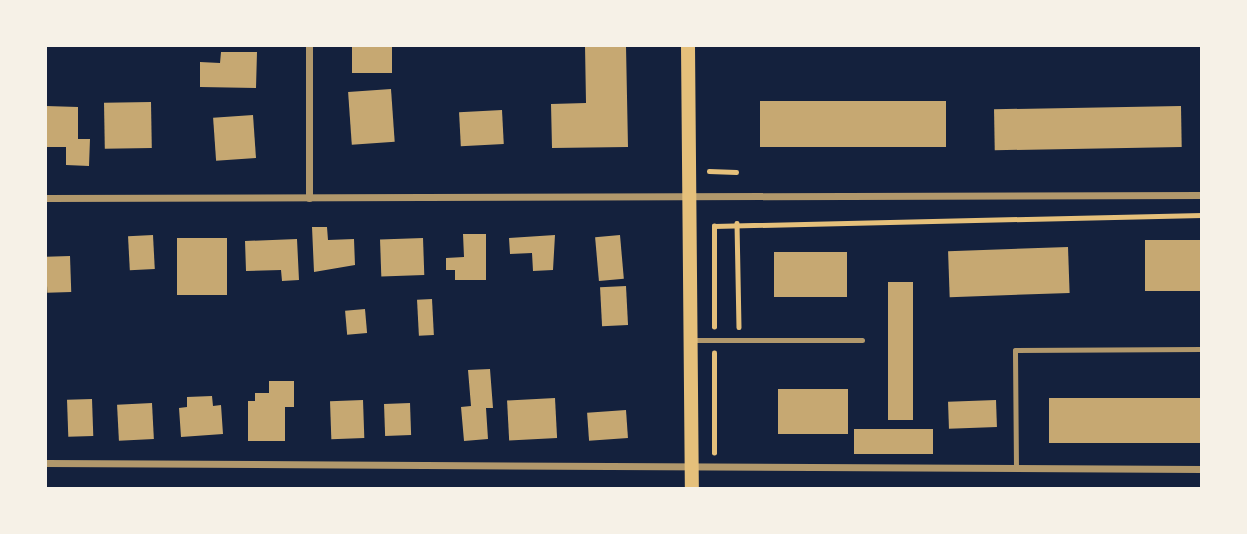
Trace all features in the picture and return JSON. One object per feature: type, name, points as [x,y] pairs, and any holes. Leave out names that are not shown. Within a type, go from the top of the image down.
[{"type":"main road","points":[[688,46],[692,488]]},
{"type":"street","points":[[309,46],[309,198]]},
{"type":"street","points":[[46,198],[1202,195]]},
{"type":"street","points":[[46,463],[1202,469]]},
{"type":"lane","points":[[691,340],[862,340]]},
{"type":"lane","points":[[1016,468],[1015,350],[1202,349]]},
{"type":"path","points":[[709,172],[736,172]]},
{"type":"path","points":[[739,340],[737,223],[1202,215]]},
{"type":"building","points":[[352,46],[392,46],[392,73],[352,73]]},
{"type":"building","points":[[585,46],[626,46],[628,147],[552,148],[551,104],[586,103]]},
{"type":"building","points":[[221,52],[257,52],[256,88],[200,87],[200,62],[220,63]]},
{"type":"building","points":[[391,89],[395,142],[352,145],[348,92]]},
{"type":"building","points":[[760,101],[946,101],[946,147],[760,147]]},
{"type":"building","points":[[151,102],[152,148],[105,149],[104,103]]},
{"type":"building","points":[[46,106],[78,107],[78,139],[90,139],[89,166],[66,165],[66,147],[46,147]]},
{"type":"building","points":[[1181,106],[1182,147],[995,150],[994,109]]},
{"type":"building","points":[[502,110],[504,144],[461,146],[459,112]]},
{"type":"building","points":[[253,115],[256,158],[216,161],[213,118]]},
{"type":"building","points":[[312,227],[327,227],[328,240],[354,239],[355,265],[314,272]]},
{"type":"building","points":[[463,234],[486,234],[486,280],[455,280],[455,270],[446,270],[446,258],[464,257]]},
{"type":"building","points":[[153,235],[155,269],[130,270],[128,236]]},
{"type":"building","points":[[555,235],[553,270],[533,271],[532,253],[510,254],[509,238]]},
{"type":"building","points":[[620,235],[624,279],[599,281],[595,237]]},
{"type":"building","points":[[177,238],[227,238],[227,295],[177,295]]},
{"type":"building","points":[[423,238],[424,275],[381,276],[380,240]]},
{"type":"building","points":[[297,239],[299,280],[282,281],[281,270],[246,271],[245,241]]},
{"type":"building","points":[[1145,240],[1202,240],[1202,291],[1145,291]]},
{"type":"building","points":[[1068,247],[1070,293],[950,297],[948,251]]},
{"type":"building","points":[[774,252],[847,252],[847,297],[774,297]]},
{"type":"building","points":[[70,256],[71,292],[47,293],[46,257]]},
{"type":"building","points":[[888,282],[913,282],[913,420],[888,420]]},
{"type":"building","points":[[626,286],[628,325],[602,326],[600,287]]},
{"type":"building","points":[[432,299],[434,335],[419,336],[417,300]]},
{"type":"building","points":[[365,309],[367,333],[347,335],[345,311]]},
{"type":"building","points":[[490,369],[493,408],[486,408],[488,439],[464,441],[461,407],[471,406],[468,370]]},
{"type":"building","points":[[269,381],[294,381],[294,407],[285,407],[285,441],[248,441],[248,401],[255,401],[255,393],[269,393]]},
{"type":"building","points":[[778,389],[848,389],[848,434],[778,434]]},
{"type":"building","points":[[212,396],[213,406],[221,405],[223,434],[181,437],[179,408],[187,407],[187,397]]},
{"type":"building","points":[[555,398],[557,438],[509,440],[507,401]]},
{"type":"building","points":[[1049,398],[1202,398],[1202,443],[1049,443]]},
{"type":"building","points":[[92,399],[93,436],[68,437],[67,400]]},
{"type":"building","points":[[363,400],[364,438],[331,439],[330,401]]},
{"type":"building","points":[[996,400],[997,427],[949,429],[948,402]]},
{"type":"building","points":[[152,403],[154,439],[119,441],[117,405]]},
{"type":"building","points":[[410,403],[411,435],[385,436],[384,404]]},
{"type":"building","points":[[626,410],[628,438],[589,441],[587,413]]},
{"type":"building","points":[[854,429],[933,429],[933,454],[854,454]]}]
